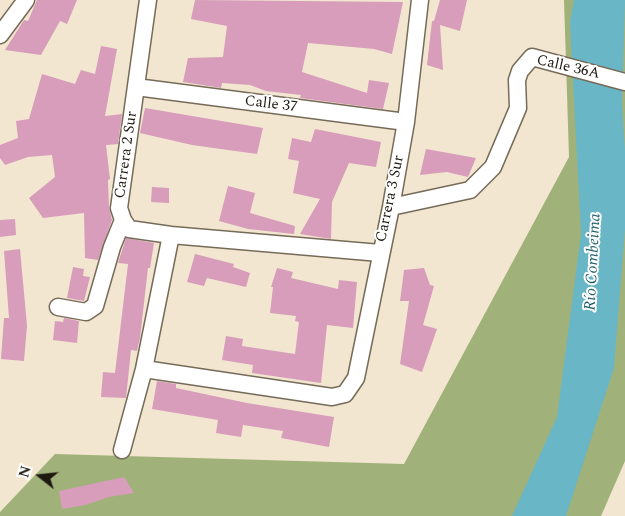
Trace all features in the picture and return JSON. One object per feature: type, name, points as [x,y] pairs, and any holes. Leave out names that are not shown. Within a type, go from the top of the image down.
[{"type":"street","points":[[0,34],[26,0]]},
{"type":"street","name":"Carrera 2 Sur","points":[[58,307],[86,312],[95,306],[112,246],[123,220],[119,208],[148,0]]},
{"type":"street","name":"Carrera 3 Sur","points":[[144,369],[332,397],[345,394],[356,378],[391,207],[406,122],[420,0]]},
{"type":"street","name":"Calle 36A","points":[[391,207],[470,190],[493,167],[518,108],[517,80],[520,71],[532,57],[625,82]]},
{"type":"street","name":"Calle 37","points":[[136,88],[406,122]]},
{"type":"street","points":[[123,220],[129,229],[171,235],[380,254]]},
{"type":"street","points":[[122,450],[144,369],[171,235]]},
{"type":"green space","points":[[564,0],[625,0],[625,461],[601,516],[0,516],[0,512],[55,454],[404,464],[569,157]]},
{"type":"water","name":"Río Combeima","points":[[574,0],[625,0],[622,103],[625,151],[625,229],[614,368],[566,516],[512,516],[557,417],[581,234],[570,22]]},
{"type":"building","points":[[37,0],[77,0],[67,24],[60,21],[41,55],[5,50],[24,20],[28,21]]},
{"type":"building","points":[[195,0],[403,2],[392,54],[374,49],[308,43],[302,72],[367,93],[369,80],[389,83],[383,109],[300,98],[301,95],[266,91],[250,85],[222,83],[221,88],[183,82],[188,58],[223,57],[227,26],[191,19]]},
{"type":"building","points":[[440,0],[467,0],[460,31],[440,25],[443,70],[427,65],[432,21],[434,21]]},
{"type":"building","points":[[101,46],[117,49],[105,116],[122,114],[118,144],[106,145],[110,179],[108,180],[109,207],[112,220],[98,260],[85,258],[84,213],[43,218],[29,198],[55,177],[52,155],[28,157],[5,165],[0,158],[0,145],[18,138],[16,121],[29,119],[42,74],[75,84],[81,70],[95,74]]},
{"type":"building","points":[[145,108],[263,128],[257,154],[192,145],[140,133]]},
{"type":"building","points":[[315,129],[381,142],[376,167],[349,163],[332,202],[331,239],[300,234],[320,199],[293,193],[299,161],[288,159],[292,138],[311,142]]},
{"type":"building","points":[[426,149],[476,158],[468,177],[447,172],[420,175]]},
{"type":"building","points":[[228,186],[255,193],[250,213],[295,226],[294,234],[248,229],[219,221]]},
{"type":"building","points":[[152,187],[169,188],[169,203],[151,202]]},
{"type":"building","points":[[15,219],[16,235],[0,237],[0,220]]},
{"type":"building","points":[[126,238],[154,243],[150,268],[148,268],[140,338],[137,351],[131,350],[126,398],[101,397],[103,372],[115,373],[128,264],[118,263]]},
{"type":"building","points":[[20,249],[27,326],[24,361],[1,359],[4,318],[9,318],[4,251]]},
{"type":"building","points":[[195,254],[234,264],[233,267],[250,273],[246,287],[207,278],[204,286],[187,282]]},
{"type":"building","points":[[73,267],[84,269],[83,276],[90,277],[84,301],[67,298]]},
{"type":"building","points":[[277,268],[293,272],[291,278],[338,289],[339,280],[357,282],[353,328],[327,325],[321,383],[252,373],[253,365],[222,360],[226,336],[243,339],[242,346],[295,354],[299,322],[295,321],[296,316],[270,313],[273,287],[271,287]]},
{"type":"building","points":[[424,268],[430,285],[434,286],[423,325],[437,329],[422,372],[400,364],[409,301],[400,301],[404,270]]},
{"type":"building","points":[[64,318],[79,321],[77,343],[53,340],[55,321],[63,322]]},
{"type":"building","points":[[157,381],[176,384],[176,388],[247,403],[334,417],[329,447],[281,438],[283,431],[243,425],[241,437],[216,433],[218,420],[152,409]]},
{"type":"building","points":[[124,477],[134,493],[109,497],[85,505],[62,509],[59,491]]}]
